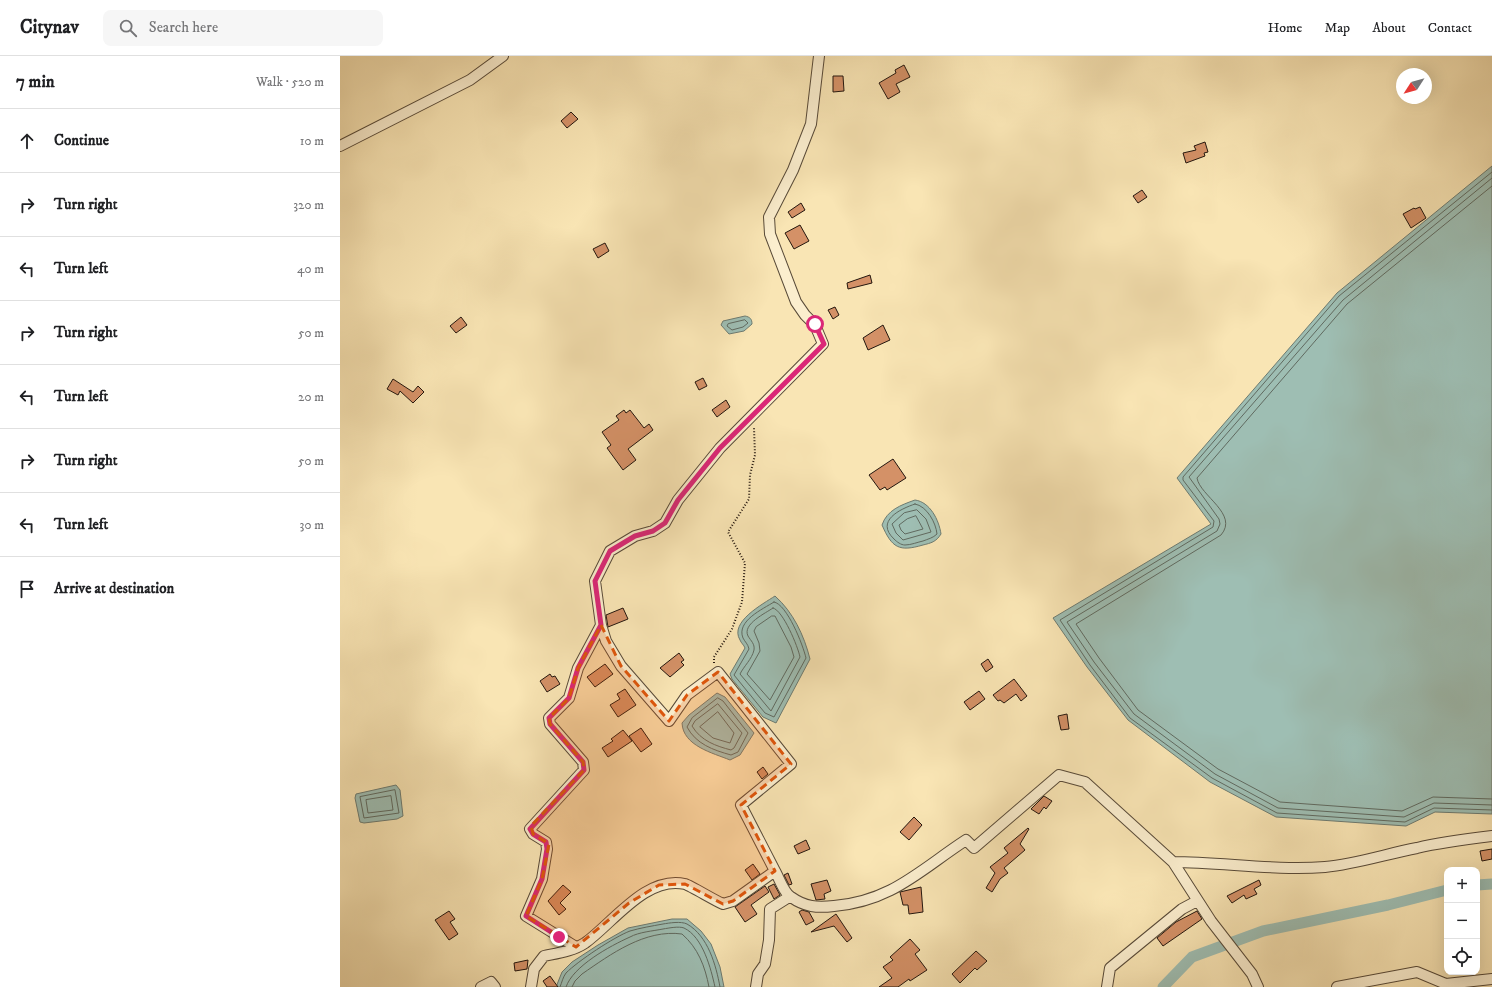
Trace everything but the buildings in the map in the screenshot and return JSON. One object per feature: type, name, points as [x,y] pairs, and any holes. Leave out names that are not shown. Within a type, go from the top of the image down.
[{"type":"street","points":[[340,146],[470,80],[503,56]]},
{"type":"street","points":[[819,56],[811,124],[793,170],[769,217],[770,234],[796,302],[805,315],[815,324],[824,344],[720,448],[678,500],[665,523],[653,531],[635,536],[610,551],[595,581],[601,625],[606,641],[622,666],[669,721],[687,695],[718,672],[791,764],[740,805],[789,897],[814,908],[856,904],[886,892],[913,878],[943,855],[966,840],[974,848],[1059,775],[1085,782],[1173,862],[1211,921],[1252,974],[1258,987]]},
{"type":"street","points":[[576,947],[526,916],[542,879],[547,849],[546,842],[533,834],[530,829],[584,770],[583,762],[550,724],[549,718],[569,698],[578,668],[601,625]]},
{"type":"street","points":[[1173,862],[1324,867],[1366,860],[1457,840],[1492,836]]},
{"type":"street","points":[[531,987],[534,969],[544,956],[563,952],[584,943],[630,903],[659,885],[685,884],[723,904],[733,901],[775,871]]},
{"type":"street","points":[[756,987],[758,974],[765,964],[769,940],[770,909],[789,897]]},
{"type":"street","points":[[1107,987],[1110,968],[1182,909],[1197,901]]},
{"type":"street","points":[[1337,987],[1417,972],[1446,984],[1492,980]]},
{"type":"street","points":[[481,987],[491,982],[496,987]]},
{"type":"path","points":[[718,672],[714,657],[732,629],[742,602],[745,563],[728,532],[749,499],[750,475],[755,455],[754,413]]},
{"type":"highlighted area","points":[[601,625],[621,666],[669,721],[687,695],[718,672],[791,764],[741,805],[775,871],[733,901],[723,904],[685,884],[659,885],[629,903],[576,947],[526,916],[542,879],[549,844],[533,834],[531,826],[584,770],[583,762],[550,724],[549,718],[569,698],[578,668]]},
{"type":"water","points":[[1492,166],[1492,814],[1435,812],[1406,826],[1276,817],[1210,782],[1128,720],[1087,667],[1053,618],[1211,524],[1177,478],[1337,293]]},
{"type":"water","points":[[745,316],[750,318],[752,324],[744,331],[729,334],[721,325],[723,321]]},
{"type":"water","points":[[915,500],[925,504],[933,512],[941,534],[928,544],[902,548],[897,546],[889,539],[882,525],[887,515],[900,506]]},
{"type":"water","points":[[775,596],[787,609],[797,624],[805,641],[810,659],[776,723],[763,717],[732,679],[730,674],[745,648],[740,641],[738,633],[739,627],[743,620]]},
{"type":"water","points":[[717,693],[725,697],[754,733],[740,755],[730,760],[700,748],[693,743],[684,731],[682,723],[689,715]]},
{"type":"water","points":[[396,785],[400,790],[403,816],[397,819],[364,823],[360,822],[355,798],[356,794]]},
{"type":"water","points":[[672,919],[687,919],[701,931],[711,944],[720,967],[724,987],[556,987],[562,972],[572,962],[598,945],[628,928]]},
{"type":"waterway","points":[[1480,885],[1492,884]]},
{"type":"waterway","points":[[1163,987],[1192,957],[1263,931],[1388,905],[1444,891]]},
{"type":"route","points":[[559,937],[530,920],[526,916],[542,879],[547,849],[546,842],[530,832],[530,829],[531,826],[584,770],[583,762],[550,724],[549,718],[569,698],[578,668],[601,625],[595,581],[610,551],[635,536],[653,531],[665,523],[678,500],[720,448],[824,344],[815,324]]}]
